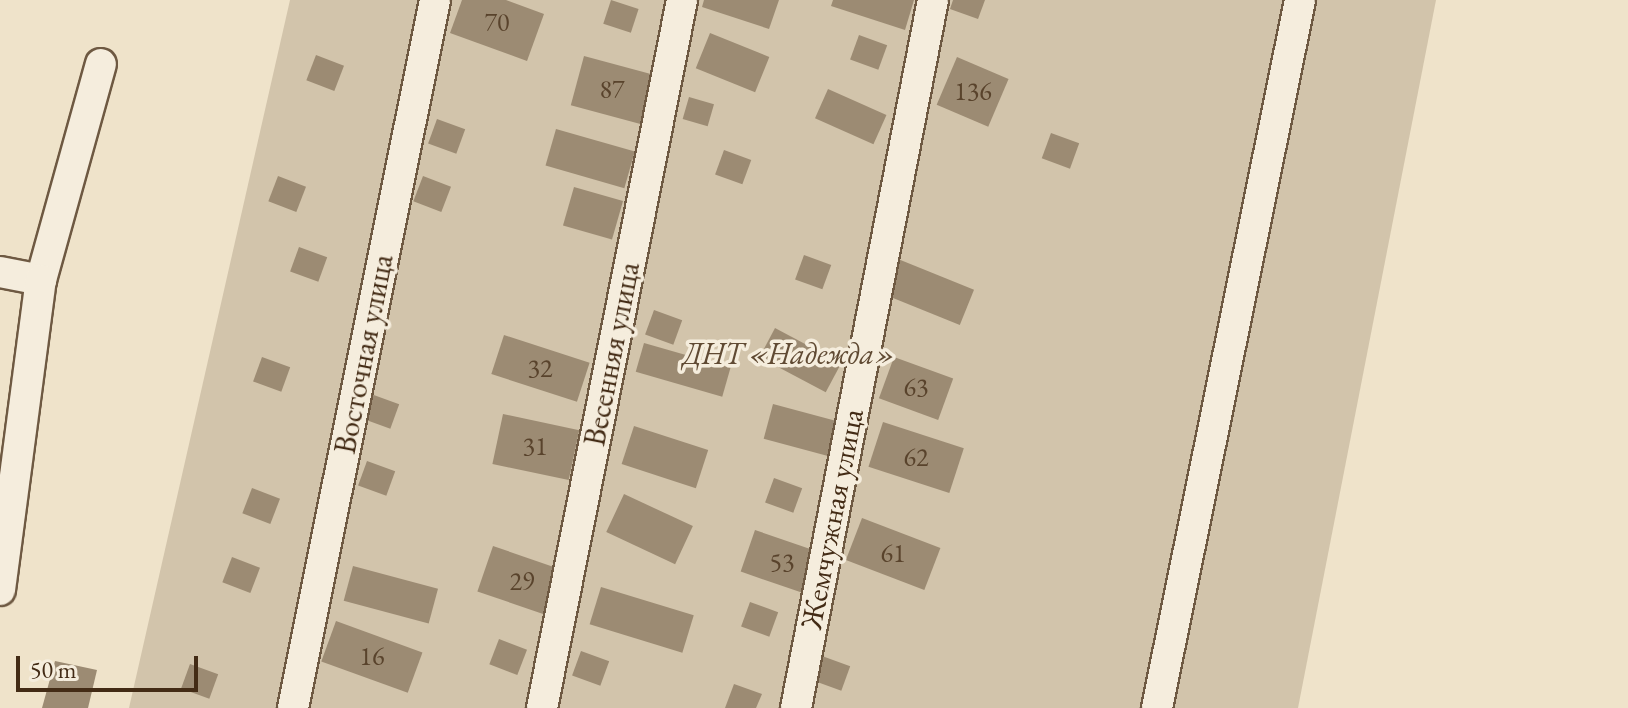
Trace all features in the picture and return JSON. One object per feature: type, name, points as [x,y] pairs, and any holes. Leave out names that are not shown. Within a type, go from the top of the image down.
[{"type":"lane","name":"Восточная улица","points":[[293,708],[435,0]]},
{"type":"lane","name":"Весенняя улица","points":[[542,708],[682,0]]},
{"type":"lane","name":"Жемчужная улица","points":[[796,708],[933,0]]},
{"type":"lane","points":[[1157,708],[1300,0]]},
{"type":"lane","points":[[0,590],[41,280],[101,64]]},
{"type":"lane","points":[[0,272],[41,280]]},
{"type":"green space","name":"ДНТ «Надежда»","points":[[290,0],[1436,0],[1298,708],[129,708]]},
{"type":"building","points":[[462,0],[506,0],[544,14],[527,61],[450,33]]},
{"type":"building","points":[[611,0],[639,9],[631,33],[603,24]]},
{"type":"building","points":[[704,0],[779,0],[769,29],[702,7]]},
{"type":"building","points":[[833,0],[914,0],[905,30],[831,6]]},
{"type":"building","points":[[953,0],[985,0],[978,19],[950,9]]},
{"type":"building","points":[[710,33],[769,57],[755,92],[696,68]]},
{"type":"building","points":[[859,35],[887,45],[878,70],[850,59]]},
{"type":"building","points":[[316,55],[344,66],[334,91],[306,80]]},
{"type":"building","points":[[584,56],[655,75],[641,124],[571,105]]},
{"type":"building","points":[[957,57],[1009,79],[988,127],[937,105]]},
{"type":"building","points":[[828,89],[886,115],[873,144],[815,118]]},
{"type":"building","points":[[689,97],[714,104],[708,126],[683,119]]},
{"type":"building","points":[[437,119],[465,129],[456,154],[428,143]]},
{"type":"building","points":[[556,129],[635,152],[624,188],[546,166]]},
{"type":"building","points":[[1051,133],[1079,143],[1070,169],[1042,158]]},
{"type":"building","points":[[724,150],[751,160],[742,184],[715,174]]},
{"type":"building","points":[[278,176],[306,187],[296,212],[268,201]]},
{"type":"building","points":[[423,176],[451,187],[441,212],[413,201]]},
{"type":"building","points":[[574,187],[623,201],[612,240],[563,225]]},
{"type":"building","points":[[299,247],[327,257],[318,282],[290,271]]},
{"type":"building","points":[[804,255],[831,265],[822,289],[795,279]]},
{"type":"building","points":[[898,259],[974,290],[960,325],[884,294]]},
{"type":"building","points":[[654,310],[682,320],[673,345],[645,334]]},
{"type":"building","points":[[775,328],[841,363],[826,392],[760,357]]},
{"type":"building","points":[[504,335],[590,363],[577,402],[491,374]]},
{"type":"building","points":[[644,343],[731,368],[722,397],[636,372]]},
{"type":"building","points":[[262,357],[290,367],[281,392],[253,381]]},
{"type":"building","points":[[894,357],[953,379],[938,420],[879,398]]},
{"type":"building","points":[[371,394],[399,404],[390,429],[362,418]]},
{"type":"building","points":[[773,404],[850,425],[841,459],[764,439]]},
{"type":"building","points":[[503,414],[579,430],[569,480],[492,464]]},
{"type":"building","points":[[883,422],[964,448],[949,493],[868,467]]},
{"type":"building","points":[[634,426],[708,450],[696,488],[622,464]]},
{"type":"building","points":[[367,461],[395,471],[386,496],[358,485]]},
{"type":"building","points":[[774,478],[802,488],[793,513],[765,502]]},
{"type":"building","points":[[252,488],[280,499],[270,524],[242,513]]},
{"type":"building","points":[[624,494],[693,526],[675,564],[606,532]]},
{"type":"building","points":[[862,518],[940,548],[924,590],[846,560]]},
{"type":"building","points":[[755,530],[824,554],[810,595],[741,572]]},
{"type":"building","points":[[493,546],[567,571],[551,617],[477,591]]},
{"type":"building","points":[[232,557],[260,568],[250,593],[222,582]]},
{"type":"building","points":[[353,566],[438,589],[429,624],[344,601]]},
{"type":"building","points":[[601,587],[694,615],[682,653],[590,624]]},
{"type":"building","points":[[750,602],[778,612],[769,637],[741,626]]},
{"type":"building","points":[[336,621],[422,652],[408,693],[321,661]]},
{"type":"building","points":[[499,639],[527,650],[517,675],[489,664]]},
{"type":"building","points":[[581,651],[609,661],[600,686],[572,675]]},
{"type":"building","points":[[822,656],[850,666],[841,691],[813,680]]},
{"type":"building","points":[[55,661],[97,670],[88,708],[42,708]]},
{"type":"building","points":[[190,664],[218,674],[209,699],[181,688]]},
{"type":"building","points":[[734,684],[762,694],[756,708],[725,708]]}]
